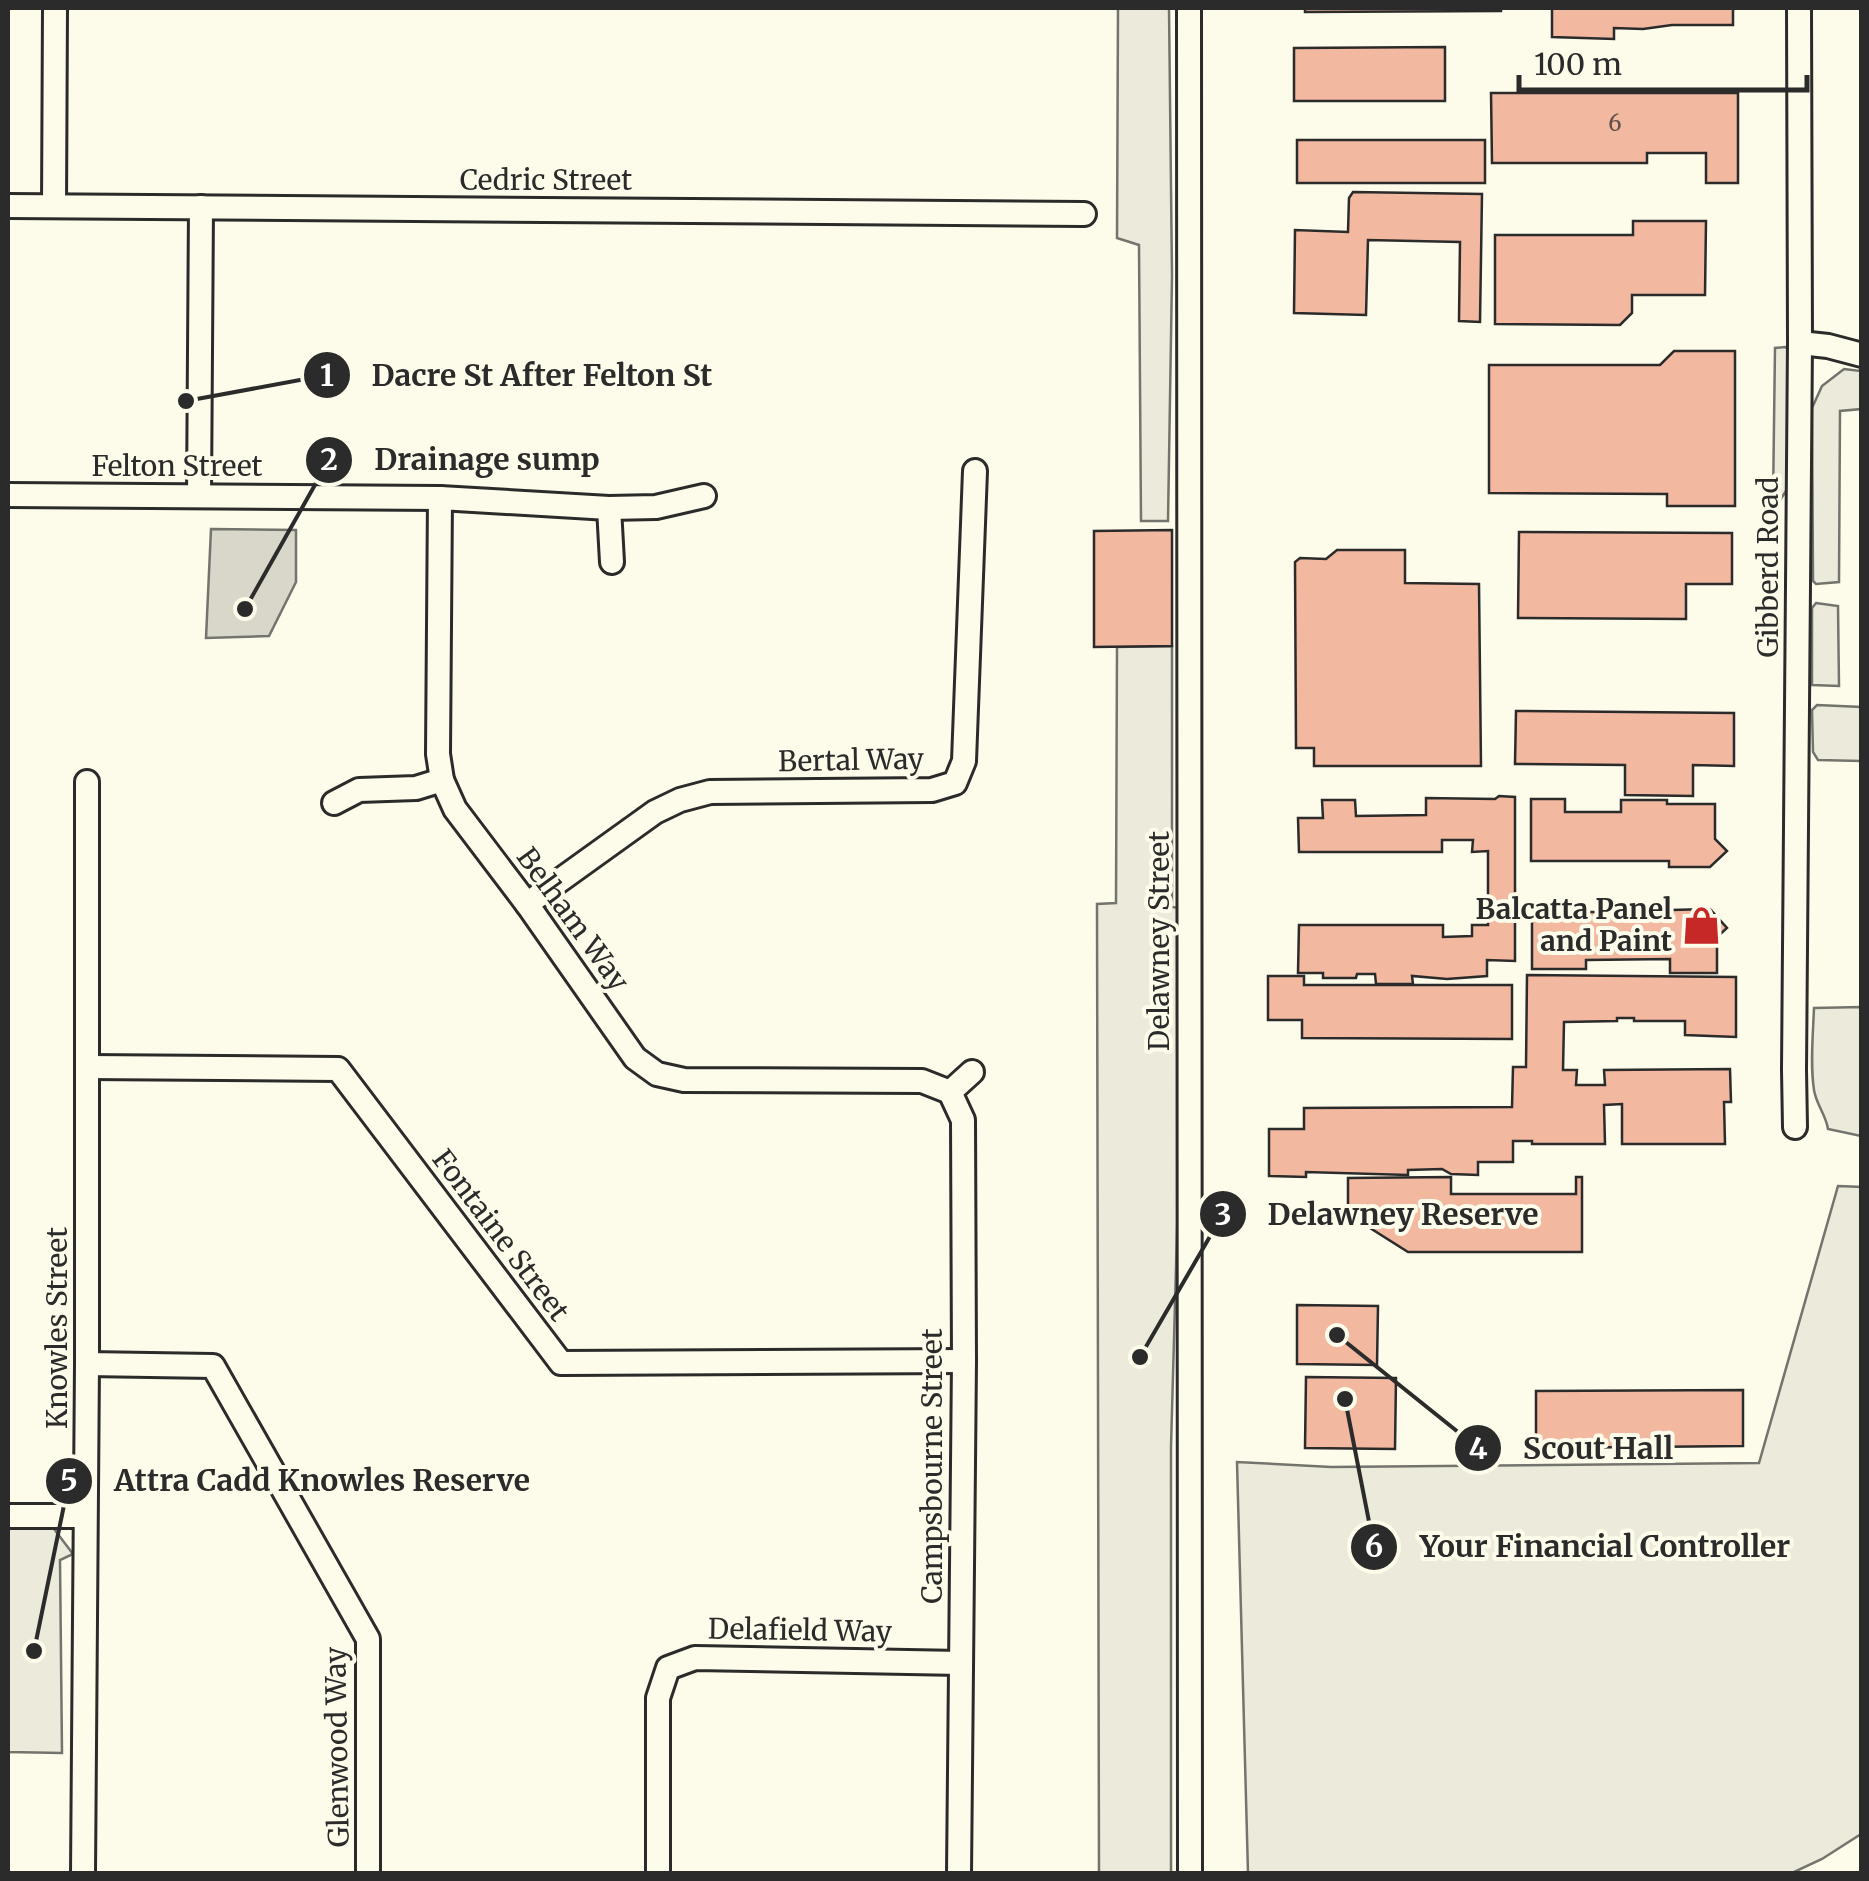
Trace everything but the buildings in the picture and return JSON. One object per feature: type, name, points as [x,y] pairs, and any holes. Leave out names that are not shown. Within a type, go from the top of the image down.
[{"type":"street","points":[[54,206],[55,8]]},
{"type":"street","name":"Delawney Street","points":[[1189,8],[1190,1874]]},
{"type":"street","name":"Gibberd Road","points":[[1796,1127],[1799,8]]},
{"type":"street","name":"Cedric Street","points":[[8,206],[1084,214]]},
{"type":"street","points":[[199,496],[201,207]]},
{"type":"street","points":[[1800,343],[1862,355]]},
{"type":"street","name":"Bertal Way","points":[[527,904],[655,812],[680,800],[710,792],[932,790],[954,783],[964,761],[975,471]]},
{"type":"street","name":"Felton Street","points":[[8,496],[440,498],[609,508],[656,507],[704,496]]},
{"type":"street","name":"Belham Way","points":[[440,498],[438,754],[442,780],[455,809],[636,1058],[657,1074],[684,1080],[922,1081],[950,1092]]},
{"type":"street","points":[[609,508],[612,562]]},
{"type":"street","points":[[334,803],[359,790],[416,788],[442,780]]},
{"type":"street","name":"Knowles Street","points":[[83,1874],[87,782]]},
{"type":"street","name":"Fontaine Street","points":[[87,1067],[338,1069],[561,1364],[964,1361]]},
{"type":"street","points":[[950,1092],[972,1072]]},
{"type":"street","name":"Campsbourne Street","points":[[950,1092],[963,1120],[959,1874]]},
{"type":"street","name":"Glenwood Way","points":[[87,1364],[213,1366],[368,1639],[368,1874]]},
{"type":"street","points":[[8,1516],[85,1516]]},
{"type":"street","name":"Delafield Way","points":[[658,1874],[658,1698],[668,1668],[695,1658],[960,1663]]},
{"type":"shaded area","points":[[1118,8],[1169,8],[1172,276],[1168,521],[1141,521],[1139,245],[1117,238]]},
{"type":"shaded area","points":[[1785,347],[1792,352],[1790,485],[1780,500],[1773,501],[1775,348]]},
{"type":"shaded area","points":[[1844,369],[1861,371],[1861,409],[1840,411],[1839,582],[1816,584],[1812,408],[1822,386]]},
{"type":"shaded area","points":[[211,529],[296,530],[296,582],[269,636],[206,638]]},
{"type":"shaded area","points":[[1816,603],[1838,606],[1839,686],[1812,685],[1812,608]]},
{"type":"shaded area","points":[[1172,646],[1172,907],[1186,909],[1171,1447],[1171,1873],[1099,1873],[1097,904],[1116,903],[1117,647]]},
{"type":"shaded area","points":[[1817,705],[1861,707],[1861,761],[1818,760],[1813,752],[1812,710]]},
{"type":"shaded area","points":[[1861,1007],[1861,1136],[1828,1129],[1815,1095],[1812,1060],[1814,1008]]},
{"type":"shaded area","points":[[1838,1186],[1862,1187],[1861,1834],[1792,1873],[1248,1873],[1237,1462],[1331,1467],[1759,1463]]},
{"type":"shaded area","points":[[51,1525],[73,1554],[60,1560],[62,1753],[8,1752],[8,1526]]},
{"type":"place","name":"Dacre St After Felton St","points":[[186,401]]},
{"type":"place","name":"Drainage sump","points":[[245,609]]},
{"type":"place","name":"Balcatta Panel and Paint","points":[[1702,925]]},
{"type":"place","name":"Scout Hall","points":[[1337,1335]]},
{"type":"place","name":"Delawney Reserve","points":[[1140,1357]]},
{"type":"place","name":"Your Financial Controller","points":[[1345,1399]]},
{"type":"place","name":"Attra Cadd Knowles Reserve","points":[[34,1651]]}]
